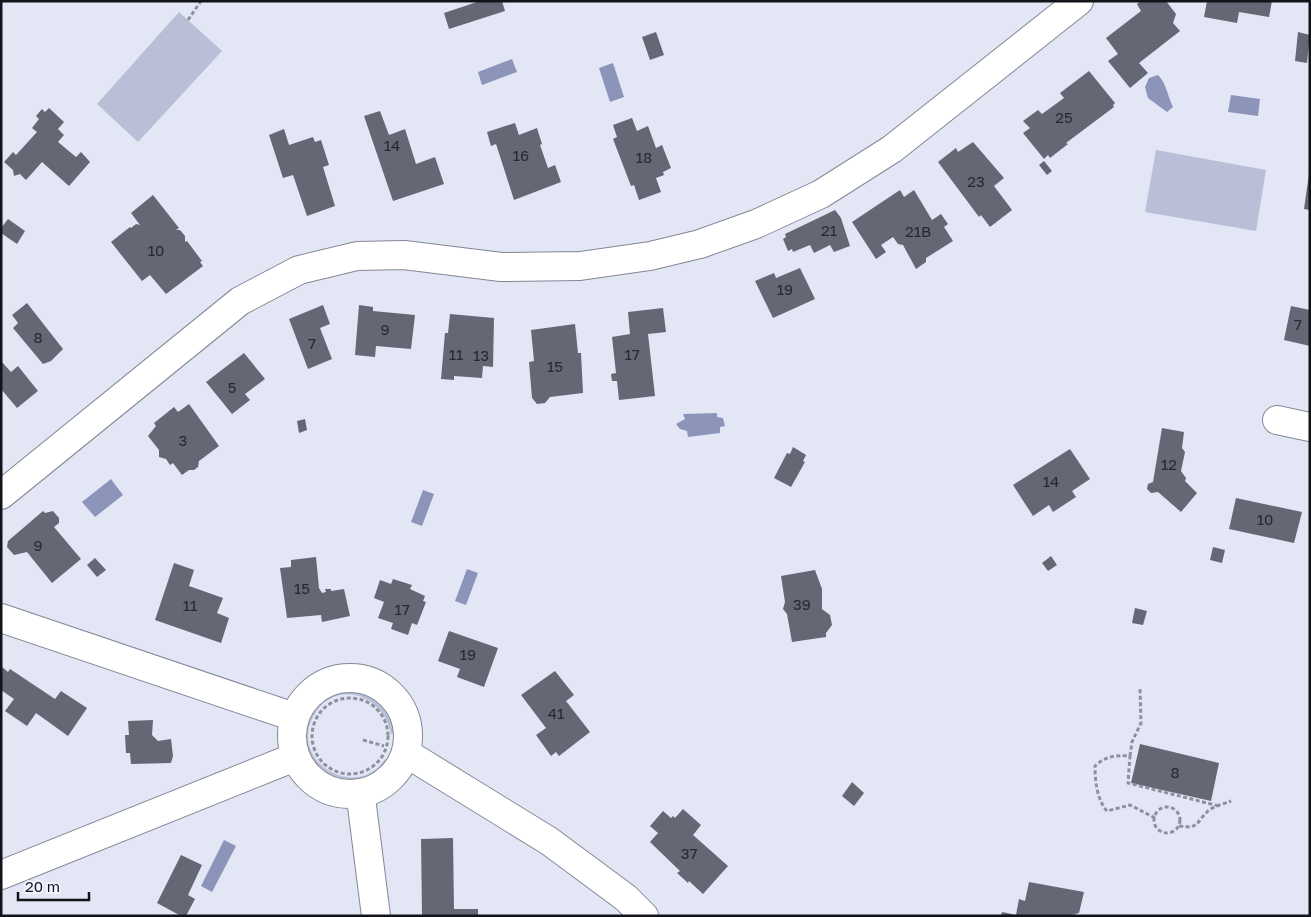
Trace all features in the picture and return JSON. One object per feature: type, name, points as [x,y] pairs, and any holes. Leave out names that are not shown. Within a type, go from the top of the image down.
[{"type":"street","points":[[1,494],[240,301],[298,270],[357,256],[404,255],[501,266],[580,266],[650,256],[700,244],[756,224],[821,194],[892,149],[1079,1]]},
{"type":"street","points":[[1277,420],[1310,427]]},
{"type":"street","points":[[1,618],[294,717]]},
{"type":"street","points":[[342,678],[367,680],[379,686],[398,703],[408,727],[406,753],[401,765],[382,785],[349,784],[331,792],[310,779],[295,757],[291,737],[294,717],[308,695],[329,681],[342,678]]},
{"type":"street","points":[[406,753],[549,841],[626,898],[644,916]]},
{"type":"street","points":[[1,875],[295,757]]},
{"type":"street","points":[[349,784],[362,806],[376,916]]},
{"type":"path","points":[[188,20],[201,1]]},
{"type":"path","points":[[1140,689],[1141,723],[1132,742],[1128,783],[1219,806]]},
{"type":"path","points":[[354,699],[363,701],[378,711],[383,718],[388,734],[387,743],[380,759],[367,770],[358,773],[349,784],[319,759],[312,743],[314,726],[322,710],[337,701],[354,699]]},
{"type":"path","points":[[1130,756],[1116,755],[1104,759],[1095,766],[1095,779],[1102,806],[1107,811],[1130,805],[1155,818]]},
{"type":"path","points":[[1178,826],[1191,828],[1198,824],[1209,811],[1231,802]]},
{"type":"path","points":[[1169,808],[1177,812],[1178,826],[1174,832],[1161,832],[1155,825],[1155,818],[1159,810],[1169,808]]},
{"type":"shaded area","points":[[179,12],[222,51],[138,142],[97,104]]},
{"type":"shaded area","points":[[512,59],[517,72],[482,85],[478,72]]},
{"type":"shaded area","points":[[613,63],[624,97],[610,102],[599,68]]},
{"type":"shaded area","points":[[1158,75],[1165,86],[1173,107],[1167,112],[1148,98],[1145,87],[1149,78]]},
{"type":"shaded area","points":[[1231,95],[1260,99],[1258,116],[1228,112]]},
{"type":"shaded area","points":[[1156,150],[1266,170],[1256,231],[1145,212]]},
{"type":"shaded area","points":[[717,413],[717,417],[723,418],[725,426],[720,427],[720,433],[688,437],[687,431],[680,429],[676,424],[685,419],[683,414]]},
{"type":"shaded area","points":[[111,479],[123,495],[95,517],[82,502]]},
{"type":"shaded area","points":[[423,490],[434,494],[422,526],[411,522]]},
{"type":"shaded area","points":[[467,569],[478,573],[466,605],[455,601]]},
{"type":"shaded area","points":[[344,689],[364,692],[380,701],[391,715],[398,734],[391,734],[387,720],[369,700],[345,694],[333,697],[322,705],[313,717],[308,733],[310,749],[318,761],[330,771],[344,776],[359,777],[373,771],[385,759],[391,762],[379,775],[364,782],[343,784],[326,778],[313,766],[305,749],[303,731],[309,714],[322,699]]},
{"type":"shaded area","points":[[224,840],[236,846],[212,892],[201,886]]},
{"type":"building","points":[[480,1],[502,1],[505,11],[449,29],[444,13]]},
{"type":"building","points":[[1141,1],[1166,1],[1176,14],[1173,23],[1180,31],[1139,63],[1148,73],[1130,88],[1108,61],[1118,54],[1106,38],[1141,11],[1137,4]]},
{"type":"building","points":[[1207,1],[1272,1],[1269,17],[1239,12],[1237,23],[1204,17]]},
{"type":"building","points":[[656,32],[664,55],[650,60],[642,37]]},
{"type":"building","points":[[1298,32],[1310,35],[1307,63],[1295,61]]},
{"type":"building","points":[[1089,71],[1115,103],[1114,107],[1066,143],[1068,144],[1050,158],[1048,155],[1044,159],[1023,133],[1030,128],[1023,121],[1038,110],[1042,114],[1064,98],[1060,93]]},
{"type":"building","points":[[49,108],[64,122],[58,129],[64,135],[58,142],[76,157],[81,152],[90,162],[69,186],[42,162],[26,180],[20,174],[14,176],[13,170],[4,162],[13,152],[16,155],[37,132],[32,128],[39,119],[36,116],[42,109],[45,112]]},
{"type":"building","points":[[380,111],[389,135],[405,129],[416,164],[435,157],[444,184],[393,201],[364,116]]},
{"type":"building","points":[[632,118],[637,131],[648,126],[656,148],[662,145],[671,168],[663,172],[664,175],[656,178],[661,192],[639,200],[634,185],[631,186],[613,139],[617,137],[613,125]]},
{"type":"building","points":[[515,123],[519,135],[537,128],[542,144],[540,145],[548,168],[555,165],[561,182],[514,200],[496,144],[491,146],[487,132]]},
{"type":"building","points":[[284,129],[289,145],[313,137],[315,142],[321,140],[329,165],[323,167],[335,206],[307,216],[293,175],[283,178],[269,135]]},
{"type":"building","points":[[973,142],[1004,178],[994,186],[1012,210],[990,227],[981,215],[979,217],[938,162],[956,148],[958,152]]},
{"type":"building","points":[[1044,161],[1052,171],[1047,175],[1039,165]]},
{"type":"building","points":[[1310,174],[1310,210],[1304,209]]},
{"type":"building","points":[[900,190],[904,197],[914,190],[932,220],[941,214],[948,224],[944,227],[953,241],[926,258],[926,262],[916,269],[903,245],[898,244],[893,237],[881,245],[886,252],[876,259],[852,222]]},
{"type":"building","points":[[153,195],[179,228],[176,230],[180,230],[185,236],[185,242],[187,241],[202,261],[200,262],[203,266],[166,294],[150,275],[142,281],[111,242],[130,227],[136,224],[140,225],[131,213]]},
{"type":"building","points":[[835,210],[841,218],[850,246],[834,252],[830,245],[814,253],[810,245],[793,252],[792,249],[788,251],[783,239],[786,237],[785,234]]},
{"type":"building","points":[[8,219],[25,231],[17,244],[1,233],[1,228]]},
{"type":"building","points":[[800,268],[815,299],[773,318],[755,281],[774,273],[776,278]]},
{"type":"building","points":[[27,303],[63,349],[51,361],[43,364],[13,328],[18,323],[12,315]]},
{"type":"building","points":[[323,305],[330,324],[320,328],[332,359],[308,369],[289,319]]},
{"type":"building","points":[[359,305],[373,307],[373,311],[415,315],[411,349],[376,346],[375,357],[355,355]]},
{"type":"building","points":[[1291,306],[1310,310],[1310,346],[1284,340]]},
{"type":"building","points":[[663,308],[666,332],[648,334],[655,396],[619,400],[617,381],[612,381],[611,374],[616,373],[612,337],[630,334],[628,312]]},
{"type":"building","points":[[450,314],[494,318],[493,367],[483,366],[482,378],[454,376],[454,380],[441,379],[445,333],[448,333]]},
{"type":"building","points":[[575,324],[578,353],[581,353],[583,393],[550,397],[545,403],[537,404],[532,398],[529,362],[534,361],[531,330]]},
{"type":"building","points":[[244,353],[265,379],[245,394],[250,400],[232,414],[206,382]]},
{"type":"building","points":[[1,361],[11,372],[18,366],[38,391],[17,408],[1,389]]},
{"type":"building","points":[[189,404],[219,446],[199,461],[198,467],[182,475],[173,463],[170,465],[166,459],[159,457],[159,450],[148,436],[156,426],[154,423],[174,407],[178,412]]},
{"type":"building","points":[[305,419],[307,430],[299,433],[297,421]]},
{"type":"building","points":[[1162,428],[1184,432],[1182,448],[1185,452],[1181,471],[1186,478],[1185,481],[1197,493],[1181,512],[1158,492],[1151,493],[1147,489],[1148,484],[1153,482]]},
{"type":"building","points":[[793,447],[806,455],[803,461],[805,462],[791,487],[774,478],[787,453],[790,454]]},
{"type":"building","points":[[1070,449],[1090,479],[1072,491],[1076,497],[1053,512],[1049,505],[1033,516],[1013,485]]},
{"type":"building","points":[[1236,498],[1302,512],[1294,543],[1229,529]]},
{"type":"building","points":[[43,511],[45,513],[53,511],[59,518],[59,523],[54,527],[81,559],[52,583],[27,552],[14,555],[7,547],[8,541]]},
{"type":"building","points":[[1213,547],[1225,550],[1222,563],[1210,560]]},
{"type":"building","points":[[1051,556],[1057,565],[1048,571],[1042,563]]},
{"type":"building","points":[[316,557],[319,588],[322,593],[326,592],[325,589],[331,589],[331,591],[344,589],[350,616],[322,622],[321,615],[287,618],[280,568],[291,567],[291,560]]},
{"type":"building","points":[[95,558],[106,570],[97,577],[87,565]]},
{"type":"building","points":[[174,563],[194,570],[189,586],[223,598],[217,613],[229,618],[221,643],[155,620]]},
{"type":"building","points":[[815,570],[822,589],[822,609],[830,615],[832,625],[826,633],[826,637],[792,642],[787,614],[783,609],[785,602],[781,576]]},
{"type":"building","points":[[393,579],[412,585],[410,589],[425,596],[423,601],[426,602],[417,625],[412,623],[408,635],[391,629],[393,623],[378,618],[384,602],[374,598],[380,580],[391,584]]},
{"type":"building","points":[[1135,608],[1147,611],[1143,625],[1132,623]]},
{"type":"building","points":[[449,631],[498,648],[484,687],[457,677],[460,669],[438,661]]},
{"type":"building","points":[[1,666],[8,672],[10,669],[55,699],[61,691],[87,708],[68,736],[36,713],[27,726],[5,711],[14,699],[1,690]]},
{"type":"building","points":[[555,671],[574,695],[566,701],[590,732],[559,756],[556,752],[551,756],[536,735],[546,728],[521,695]]},
{"type":"building","points":[[153,720],[152,735],[158,741],[171,739],[173,756],[171,763],[131,764],[130,753],[126,753],[125,735],[129,735],[128,721]]},
{"type":"building","points":[[1140,744],[1219,763],[1211,801],[1131,783]]},
{"type":"building","points":[[852,782],[864,793],[854,806],[842,796]]},
{"type":"building","points":[[683,809],[701,825],[693,835],[728,866],[703,894],[677,873],[680,871],[650,842],[658,833],[650,826],[663,811],[671,818],[673,816],[675,818]]},
{"type":"building","points":[[453,838],[454,909],[478,909],[478,916],[422,916],[421,839]]},
{"type":"building","points":[[181,855],[202,865],[188,895],[195,899],[186,916],[181,916],[157,903]]},
{"type":"building","points":[[1029,882],[1084,892],[1079,913],[1069,916],[1001,916],[1002,912],[1016,915],[1019,899],[1025,901]]}]
